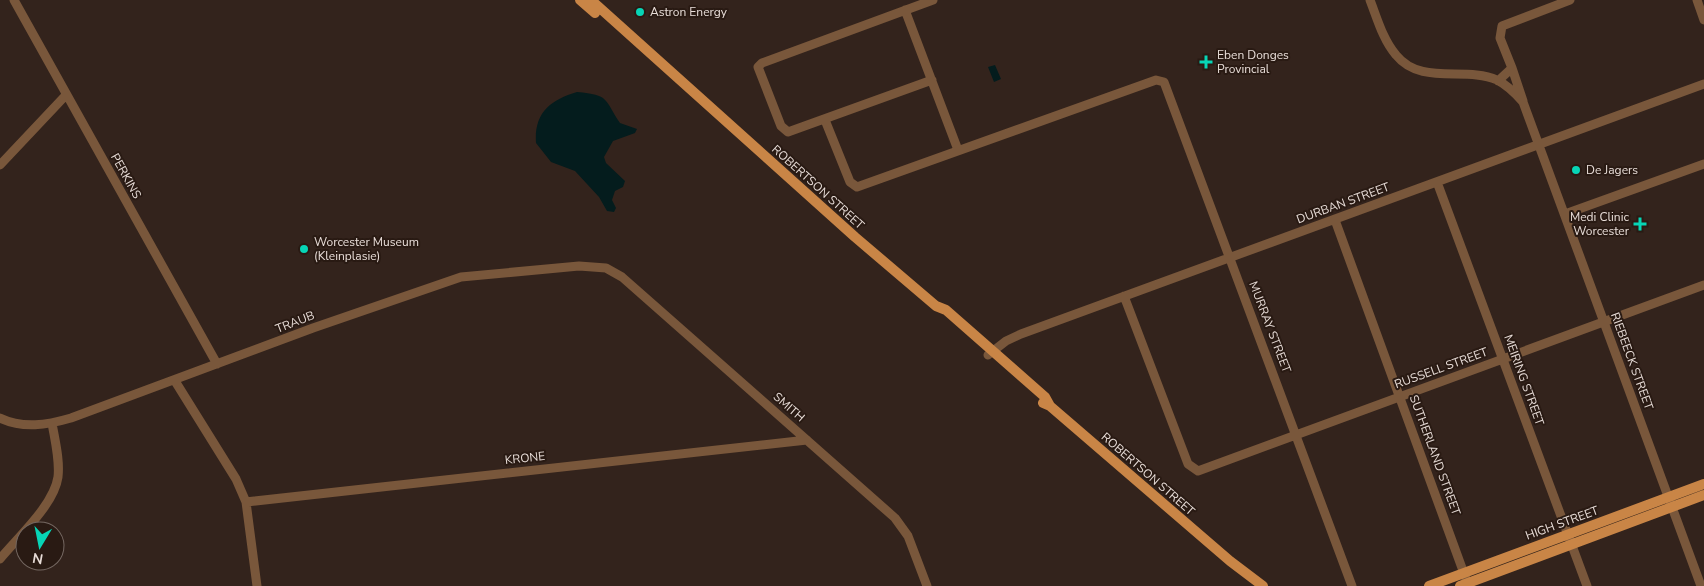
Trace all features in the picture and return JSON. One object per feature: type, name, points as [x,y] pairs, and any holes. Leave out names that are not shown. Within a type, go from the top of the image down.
[{"type":"main road","name":"ROBERTSON STREET","points":[[585,1],[681,79],[685,85],[936,306],[946,310],[991,353],[1045,397],[1050,406],[1230,561],[1263,586]]},
{"type":"main road","name":"HIGH STREET","points":[[1465,585],[1572,544],[1671,502],[1704,484]]},
{"type":"main road","name":"HIGH STREET","points":[[1429,586],[1568,534],[1671,502],[1704,495]]},
{"type":"main road","name":"ROBERTSON STREET","points":[[1230,561],[1252,586]]},
{"type":"street","name":"PERKINS","points":[[14,0],[217,364]]},
{"type":"street","points":[[932,80],[794,132],[784,130],[758,66],[933,0]]},
{"type":"street","points":[[1370,0],[1391,49],[1408,66],[1424,72],[1476,75],[1498,81],[1523,102]]},
{"type":"street","name":"RIEBEECK STREET","points":[[1570,0],[1502,26],[1500,38],[1701,586]]},
{"type":"street","points":[[1697,0],[1704,20]]},
{"type":"street","points":[[825,120],[853,186],[859,187],[958,150],[905,10]]},
{"type":"street","points":[[1498,81],[1512,68]]},
{"type":"street","name":"MURRAY STREET","points":[[958,150],[1103,98],[1160,80],[1168,88],[1352,586]]},
{"type":"street","name":"DURBAN STREET","points":[[991,353],[1021,334],[1704,84]]},
{"type":"street","points":[[0,165],[66,95]]},
{"type":"street","points":[[1565,214],[1704,164]]},
{"type":"street","name":"MEIRING STREET","points":[[1437,182],[1587,586]]},
{"type":"street","name":"SUTHERLAND STREET","points":[[1335,220],[1464,573],[1465,585]]},
{"type":"street","name":"TRAUB","points":[[0,418],[19,424],[52,424],[461,277],[579,266],[606,268]]},
{"type":"street","name":"SMITH","points":[[606,268],[622,277],[895,518],[904,528],[927,586]]},
{"type":"street","name":"RUSSELL STREET","points":[[1124,296],[1188,464],[1195,470],[1203,470],[1704,285]]},
{"type":"street","points":[[176,381],[236,478],[246,502],[257,586]]},
{"type":"street","points":[[0,558],[43,507],[55,487],[58,465],[52,424]]},
{"type":"street","name":"KRONE","points":[[246,502],[807,440]]},
{"type":"water","points":[[995,65],[1001,79],[994,82],[988,67]]},
{"type":"water","points":[[577,92],[601,97],[608,103],[620,123],[637,129],[635,133],[613,141],[604,157],[606,163],[625,181],[623,187],[615,191],[612,200],[616,208],[614,212],[607,211],[599,197],[575,171],[551,162],[536,143],[538,124],[546,109],[559,99]]},
{"type":"place","name":"Astron Energy","points":[[640,12]]},
{"type":"place","name":"Eben Donges Provincial","points":[[1206,62]]},
{"type":"place","name":"De Jagers","points":[[1576,170]]},
{"type":"place","name":"Medi Clinic Worcester","points":[[1640,224]]},
{"type":"place","name":"Worcester Museum (Kleinplasie)","points":[[304,249]]}]
